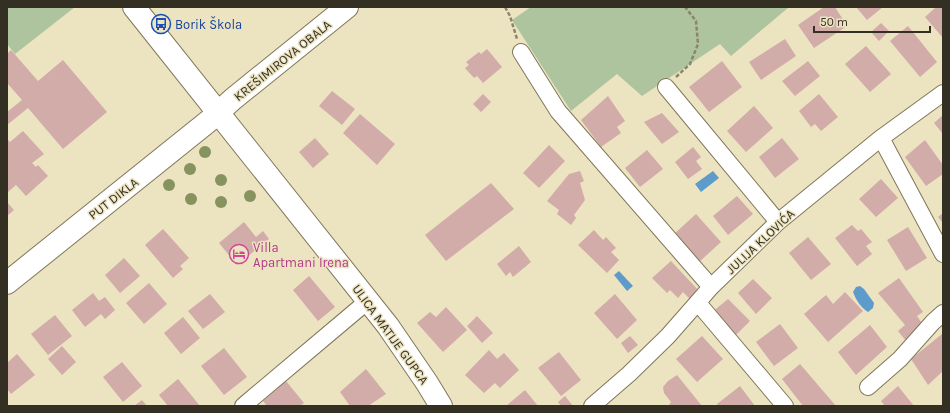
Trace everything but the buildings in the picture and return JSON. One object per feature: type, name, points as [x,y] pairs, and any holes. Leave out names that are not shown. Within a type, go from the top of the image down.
[{"type":"street","name":"ULICA MATIJE GUPCA","points":[[134,7],[388,326],[441,406]]},
{"type":"street","name":"KREŠIMIROVA OBALA","points":[[218,113],[233,99],[347,7]]},
{"type":"street","points":[[521,52],[558,111],[711,287]]},
{"type":"street","points":[[666,87],[778,222]]},
{"type":"street","name":"JULIJA KLOVIĆA","points":[[592,406],[629,374],[668,336],[711,287],[778,222],[882,138],[943,93]]},
{"type":"street","name":"PUT DIKLA","points":[[7,283],[218,113]]},
{"type":"street","points":[[882,138],[943,254]]},
{"type":"street","points":[[243,406],[368,301]]},
{"type":"street","points":[[698,303],[785,406]]},
{"type":"street","points":[[868,387],[900,360],[933,322],[943,313]]},
{"type":"path","points":[[505,7],[510,16],[521,52]]},
{"type":"path","points":[[666,87],[690,64],[698,44],[696,21],[685,7]]},
{"type":"green space","points":[[7,7],[75,7],[15,54],[7,44]]},
{"type":"green space","points":[[531,7],[789,7],[731,56],[720,44],[642,96],[617,74],[571,111],[512,20]]},
{"type":"water","points":[[713,171],[719,178],[701,192],[695,184]]},
{"type":"water","points":[[619,271],[633,286],[627,291],[614,275]]},
{"type":"water","points":[[860,286],[874,303],[873,308],[868,312],[859,304],[853,292],[856,287]]},
{"type":"place","name":"Borik Škola","points":[[161,24]]},
{"type":"place","name":"Villa Apartmani Irena","points":[[239,254]]}]
